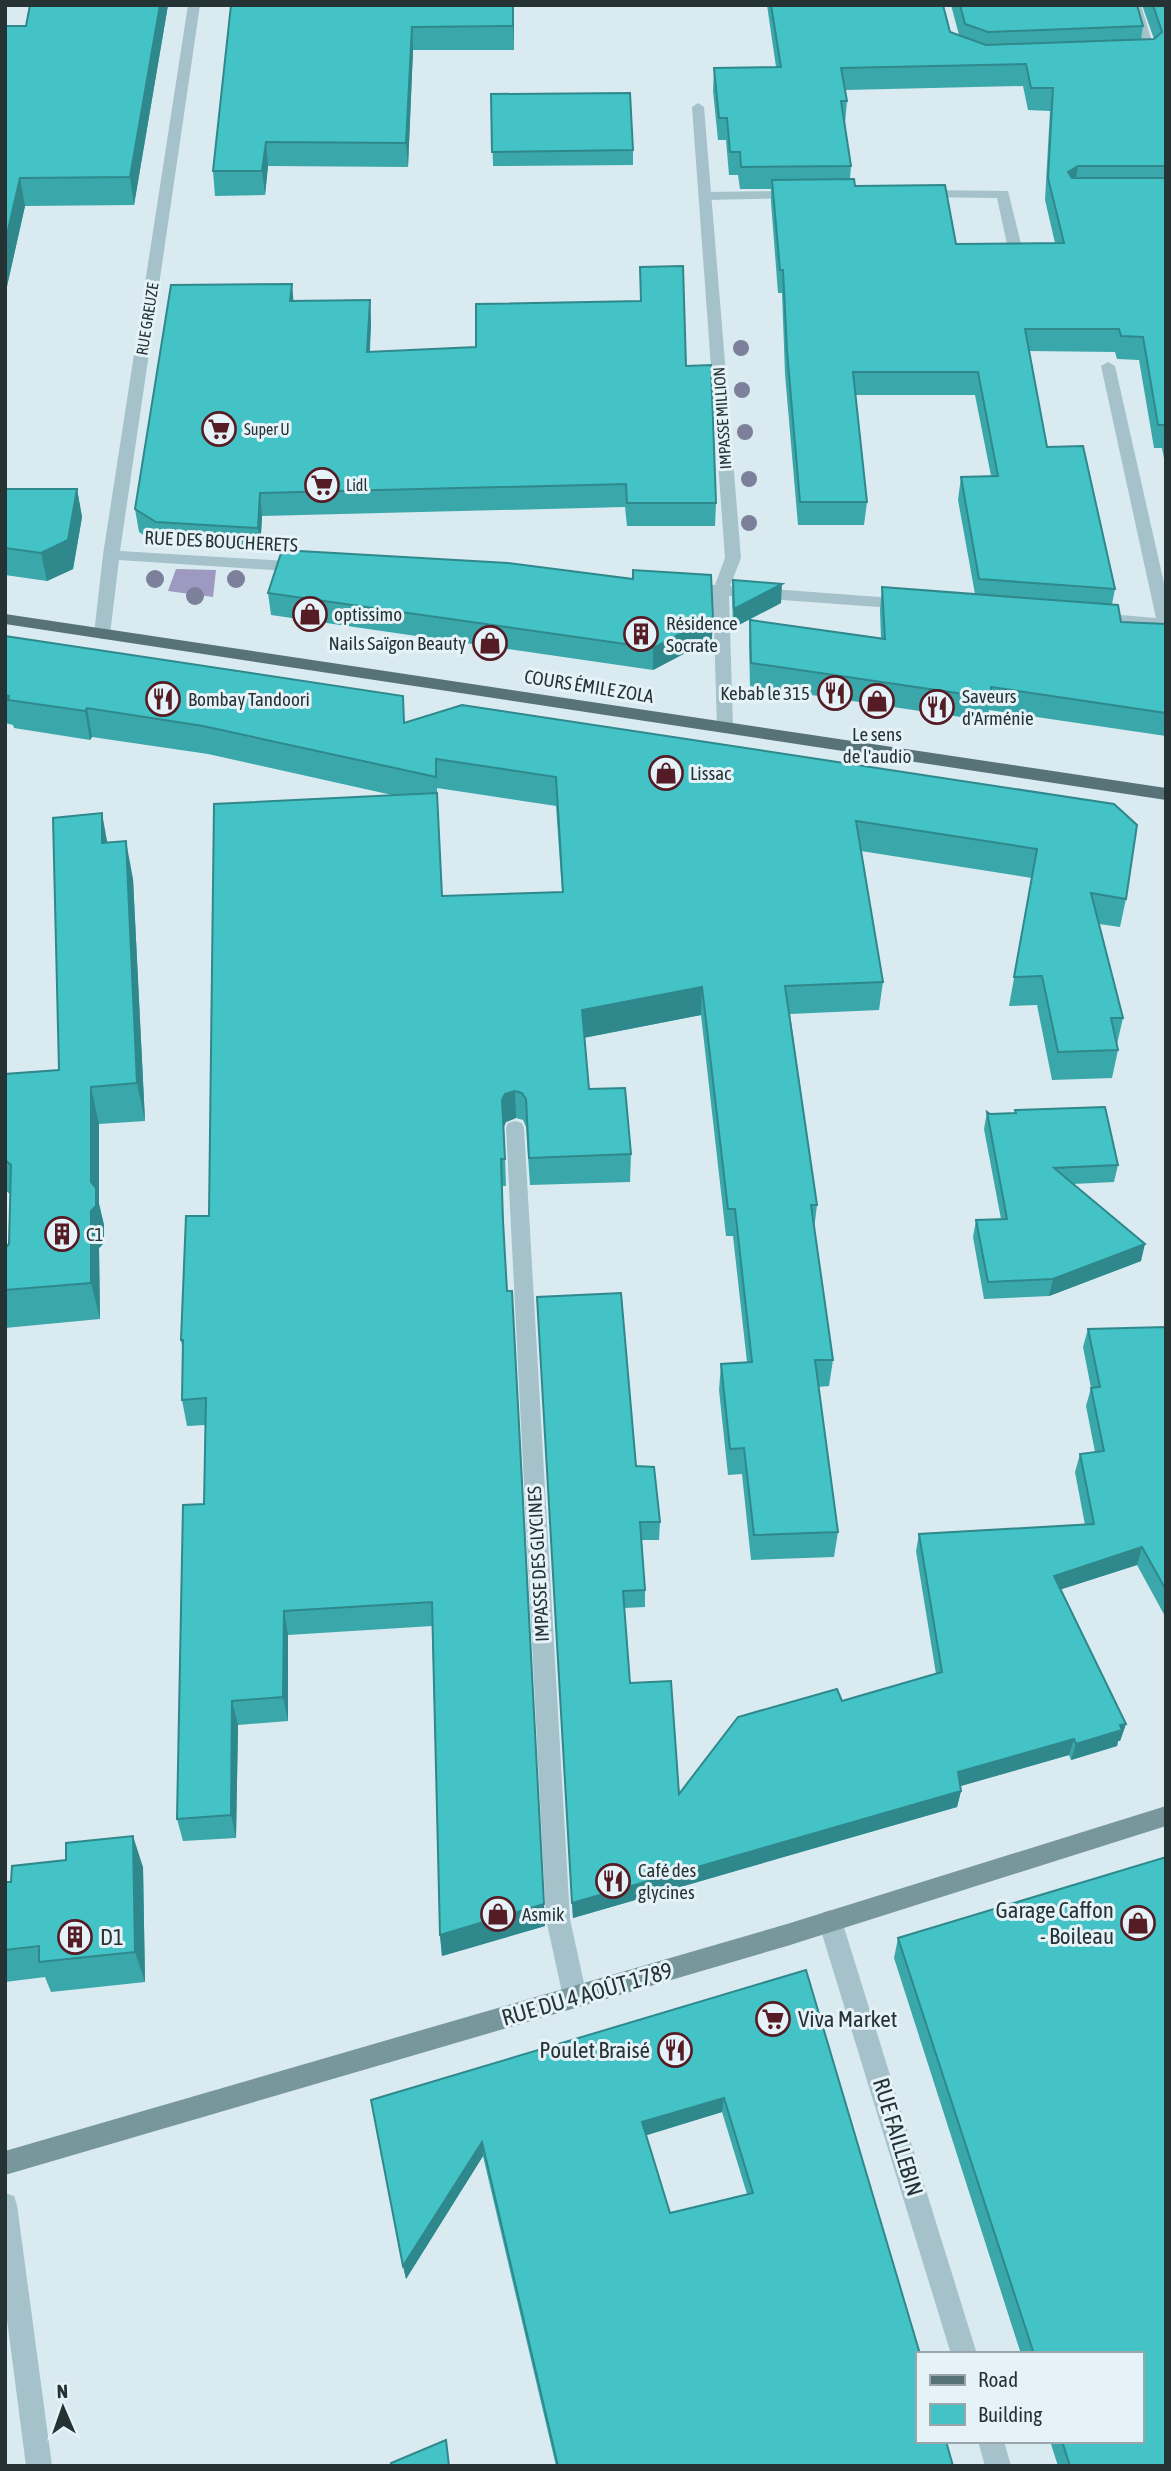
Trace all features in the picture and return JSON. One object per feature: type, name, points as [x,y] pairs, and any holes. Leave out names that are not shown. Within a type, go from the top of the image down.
[{"type":"main road","name":"COURS ÉMILE ZOLA","points":[[5,619],[1166,794]]},
{"type":"main road","name":"RUE DU 4 AOÛT 1789","points":[[5,2163],[830,1921],[1166,1816]]},
{"type":"street","name":"RUE GREUZE","points":[[102,634],[111,555],[194,5]]},
{"type":"street","points":[[1123,56],[1150,55],[1135,5]]},
{"type":"street","name":"IMPASSE MILLION","points":[[698,107],[733,558],[721,590],[725,642],[725,727]]},
{"type":"street","points":[[909,194],[1003,194],[1014,244]]},
{"type":"street","points":[[705,196],[814,195]]},
{"type":"street","points":[[1081,617],[1165,624],[1108,366]]},
{"type":"street","name":"RUE DES BOUCHERETS","points":[[111,555],[323,568]]},
{"type":"street","points":[[671,588],[916,605]]},
{"type":"street","name":"IMPASSE DES GLYCINES","points":[[515,1128],[558,1919],[575,1997]]},
{"type":"street","name":"RUE FAILLEBIN","points":[[830,1921],[963,2352]]},
{"type":"street","points":[[5,2205],[39,2466]]},
{"type":"street","points":[[992,2443],[998,2466]]},
{"type":"shaded area","points":[[176,569],[216,570],[213,597],[168,591]]},
{"type":"building","points":[[30,5],[160,5],[130,177],[20,178],[5,243],[5,26],[26,26]]},
{"type":"building","points":[[231,5],[513,5],[513,26],[412,27],[406,143],[266,142],[262,171],[213,171]]},
{"type":"building","points":[[771,5],[943,5],[950,32],[986,45],[1154,39],[1162,32],[1153,5],[1166,5],[1166,166],[1078,166],[1068,172],[1072,178],[1166,178],[1166,425],[1158,425],[1143,337],[1121,336],[1119,329],[1025,329],[1047,447],[1083,446],[1115,589],[979,579],[961,477],[998,476],[978,372],[853,372],[867,502],[800,502],[783,270],[780,270],[772,180],[854,179],[855,186],[945,185],[956,244],[1064,243],[1048,178],[1053,88],[1031,88],[1026,64],[841,68],[847,101],[841,101],[851,166],[741,167],[740,152],[730,152],[727,118],[719,118],[714,68],[781,67]]},
{"type":"building","points":[[960,5],[1137,5],[1143,26],[988,32],[965,24]]},
{"type":"building","points":[[630,93],[633,150],[492,152],[491,94]]},
{"type":"building","points":[[683,266],[686,366],[711,365],[716,503],[627,503],[626,484],[260,493],[258,528],[156,522],[135,509],[171,285],[292,284],[290,301],[370,300],[367,352],[476,347],[476,304],[641,301],[640,267]]},
{"type":"building","points":[[5,489],[77,489],[68,540],[41,553],[5,548]]},
{"type":"building","points":[[282,550],[508,563],[633,579],[633,570],[711,575],[713,617],[653,648],[268,593]]},
{"type":"building","points":[[733,580],[782,584],[734,609]]},
{"type":"building","points":[[882,587],[1118,605],[1121,622],[1166,624],[1166,713],[991,687],[991,698],[751,663],[750,620],[885,639]]},
{"type":"building","points":[[5,636],[403,696],[404,723],[462,705],[1114,804],[1137,825],[1126,899],[1091,893],[1123,1018],[1111,1018],[1118,1050],[1058,1052],[1042,976],[1014,977],[1037,849],[856,821],[883,982],[785,986],[817,1205],[811,1205],[833,1360],[815,1360],[838,1532],[754,1535],[744,1448],[730,1449],[721,1364],[752,1362],[735,1209],[728,1209],[702,987],[582,1010],[589,1089],[625,1088],[631,1154],[529,1158],[526,1099],[522,1093],[515,1091],[505,1094],[502,1100],[505,1159],[501,1159],[503,1221],[507,1291],[512,1291],[544,1904],[440,1935],[432,1602],[284,1611],[283,1697],[232,1701],[231,1815],[177,1819],[183,1505],[204,1504],[206,1398],[182,1400],[181,1340],[186,1216],[209,1216],[214,804],[437,793],[442,896],[563,892],[556,777],[436,759],[436,777],[203,726],[87,708],[85,711],[8,700],[9,696],[5,695]]},
{"type":"building","points":[[102,813],[102,843],[126,841],[137,1083],[91,1087],[91,1182],[96,1188],[96,1206],[91,1211],[91,1283],[5,1290],[11,1165],[5,1160],[5,1074],[59,1070],[53,818]]},
{"type":"building","points":[[1105,1107],[1118,1165],[1054,1168],[1145,1244],[1053,1279],[988,1282],[976,1220],[1007,1219],[987,1112],[1016,1113],[1015,1110]]},
{"type":"building","points":[[621,1293],[636,1466],[654,1467],[660,1522],[640,1522],[645,1590],[623,1591],[630,1683],[671,1681],[679,1794],[738,1717],[837,1689],[842,1701],[942,1672],[919,1534],[1094,1524],[1080,1454],[1104,1451],[1091,1388],[1100,1387],[1088,1329],[1166,1327],[1166,1590],[1142,1547],[1054,1576],[1126,1724],[1120,1725],[1122,1730],[1076,1744],[1074,1739],[958,1772],[961,1791],[572,1903],[537,1297]]},
{"type":"building","name":"D1","points":[[133,1836],[135,1952],[39,1962],[39,1946],[5,1950],[5,1882],[11,1882],[12,1866],[66,1860],[66,1843]]},
{"type":"building","points":[[1166,1857],[1166,2466],[1070,2466],[1063,2443],[1143,2443],[1143,2352],[1033,2352],[898,1938]]},
{"type":"building","points":[[806,1970],[919,2352],[916,2352],[916,2443],[947,2443],[953,2466],[558,2466],[482,2142],[403,2266],[371,2100]],"holes":[[[724,2098],[753,2193],[670,2213],[642,2122]]]},
{"type":"building","points":[[446,2440],[449,2466],[392,2466],[391,2463]]},
{"type":"place","name":"Super U","points":[[219,429]]},
{"type":"place","name":"Lidl","points":[[322,485]]},
{"type":"place","name":"optissimo","points":[[310,614]]},
{"type":"place","name":"Résidence Socrate","points":[[641,634]]},
{"type":"place","name":"Nails Saïgon Beauty","points":[[490,643]]},
{"type":"place","name":"Kebab le 315","points":[[835,693]]},
{"type":"place","name":"Bombay Tandoori","points":[[163,699]]},
{"type":"place","name":"Le sens de l'audio","points":[[877,701]]},
{"type":"place","name":"Saveurs d'Arménie","points":[[937,707]]},
{"type":"place","name":"Lissac","points":[[666,773]]},
{"type":"place","name":"C1","points":[[62,1234]]},
{"type":"place","name":"Café des glycines","points":[[613,1881]]},
{"type":"place","name":"Asmik","points":[[498,1914]]},
{"type":"place","name":"Garage Caffon - Boileau","points":[[1138,1923]]},
{"type":"place","name":"D1","points":[[75,1937]]},
{"type":"place","name":"Viva Market","points":[[773,2019]]},
{"type":"place","name":"Poulet Braisé","points":[[675,2050]]}]
